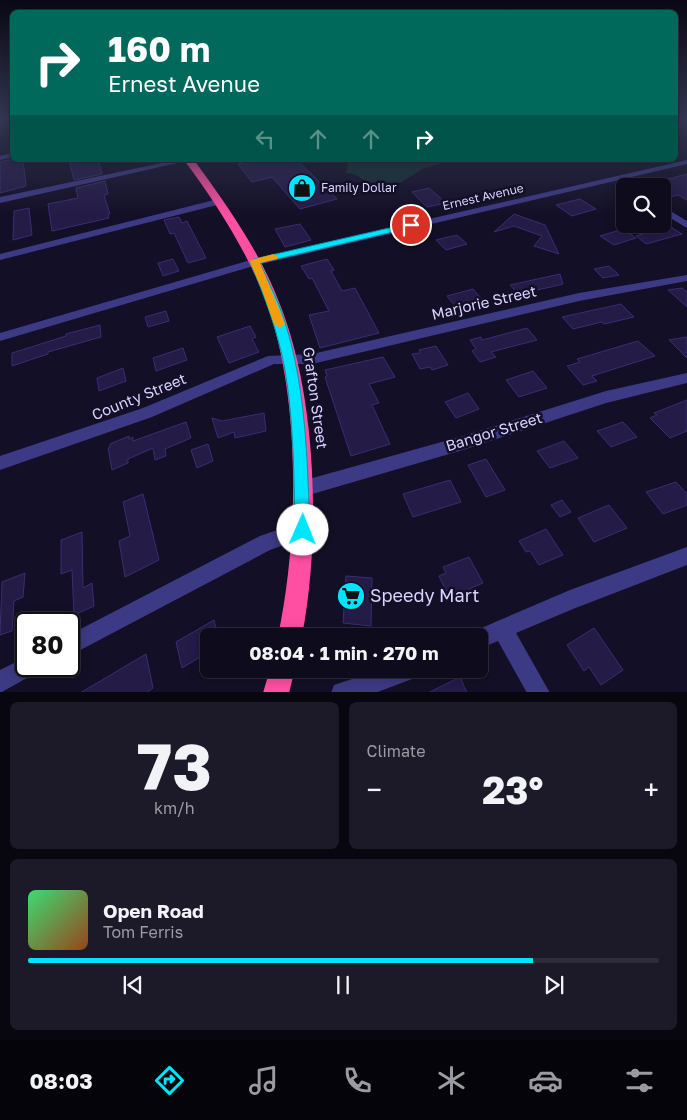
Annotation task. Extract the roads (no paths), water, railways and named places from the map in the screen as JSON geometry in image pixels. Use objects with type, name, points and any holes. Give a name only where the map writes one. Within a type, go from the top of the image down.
[{"type":"highway","name":"Grafton Street","points":[[189,162],[218,202],[254,262],[274,305],[289,359],[296,401],[303,530],[300,579],[291,628]]},
{"type":"highway","points":[[276,692],[280,678]]},
{"type":"street","points":[[0,200],[179,162]]},
{"type":"street","name":"Ernest Avenue","points":[[0,337],[254,262],[687,162]]},
{"type":"street","points":[[0,257],[218,202]]},
{"type":"street","points":[[671,215],[687,225]]},
{"type":"street","name":"Marjorie Street","points":[[289,359],[312,359],[579,297],[687,278]]},
{"type":"street","name":"County Street","points":[[0,463],[148,413],[191,395],[244,369],[273,360],[289,359]]},
{"type":"street","name":"Bangor Street","points":[[302,489],[470,440],[606,397],[687,378]]},
{"type":"street","points":[[80,640],[266,542],[303,530]]},
{"type":"street","points":[[488,635],[570,600],[687,556]]},
{"type":"street","points":[[502,628],[539,692]]},
{"type":"street","points":[[0,682],[15,674]]},
{"type":"street","points":[[342,692],[385,678]]},
{"type":"place","name":"Family Dollar","points":[[302,188]]},
{"type":"place","name":"Speedy Mart","points":[[351,596]]}]
